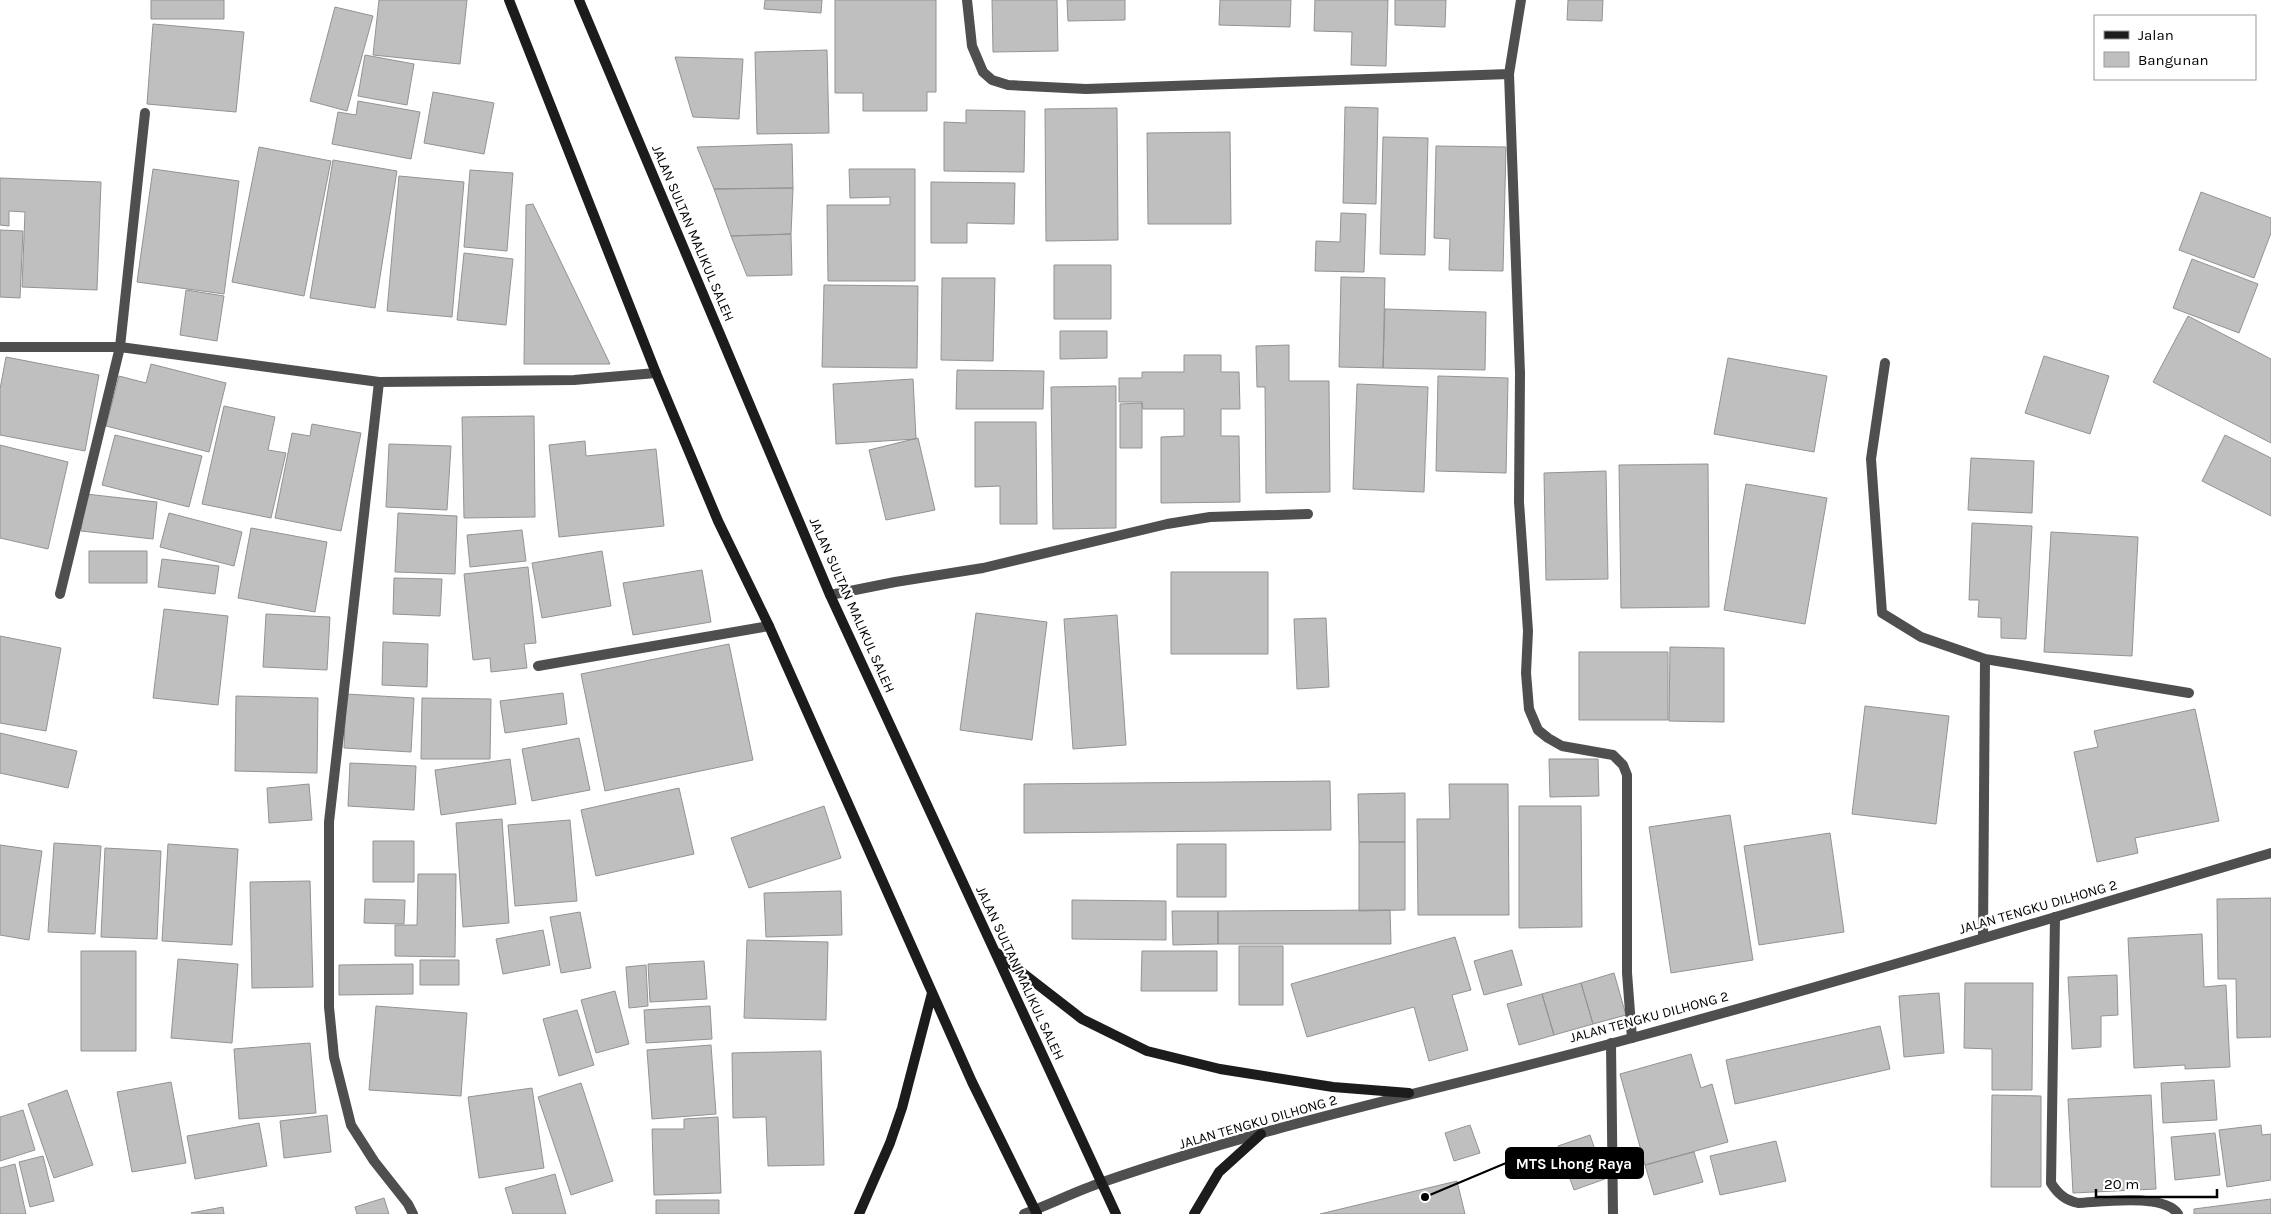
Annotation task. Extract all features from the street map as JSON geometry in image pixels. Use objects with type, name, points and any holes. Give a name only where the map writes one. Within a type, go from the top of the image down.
[{"type":"main road","points":[[509,0],[656,373],[718,521],[769,626],[972,1082],[1036,1212]]},
{"type":"main road","name":"JALAN SULTAN MALIKUL SALEH","points":[[579,0],[830,595],[1116,1214]]},
{"type":"main road","points":[[994,950],[1082,1019],[1147,1051],[1220,1069],[1333,1087],[1410,1093]]},
{"type":"main road","points":[[859,1214],[890,1143],[902,1108],[932,993]]},
{"type":"main road","points":[[1194,1214],[1219,1172],[1261,1134]]},
{"type":"street","points":[[967,0],[972,46],[983,72],[992,80],[1008,85],[1086,89],[1509,74]]},
{"type":"street","points":[[1521,0],[1509,74],[1520,373],[1519,502],[1528,631],[1526,673],[1530,710],[1538,730],[1562,746],[1613,755],[1622,765],[1627,776],[1626,973],[1632,1038]]},
{"type":"street","points":[[60,594],[120,348],[145,113]]},
{"type":"street","points":[[0,347],[120,348],[379,382],[574,380],[656,373]]},
{"type":"street","points":[[1885,363],[1871,458],[1882,613],[1921,637],[1985,659],[2189,693]]},
{"type":"street","points":[[379,382],[329,822],[329,1007],[334,1057],[351,1125],[374,1161],[408,1204],[413,1214]]},
{"type":"street","points":[[830,595],[895,582],[983,568],[1167,524],[1210,517],[1308,514]]},
{"type":"street","points":[[538,666],[769,626]]},
{"type":"street","points":[[1983,937],[1985,659]]},
{"type":"street","name":"JALAN TENGKU DILHONG 2","points":[[1024,1214],[1036,1212],[1102,1182],[1261,1134],[1410,1093],[1632,1038],[2271,853]]},
{"type":"street","points":[[2055,917],[2051,1183],[2057,1193],[2069,1201],[2078,1203],[2144,1201],[2165,1203],[2173,1207],[2178,1214]]},
{"type":"street","points":[[1611,1043],[1613,1214]]},
{"type":"building","points":[[151,0],[224,0],[224,19],[151,19]]},
{"type":"building","points":[[379,0],[467,0],[460,64],[373,55]]},
{"type":"building","points":[[765,0],[822,0],[821,13],[764,9]]},
{"type":"building","points":[[835,0],[936,0],[936,92],[927,92],[927,111],[863,111],[863,93],[835,93]]},
{"type":"building","points":[[992,0],[1057,0],[1058,51],[993,52]]},
{"type":"building","points":[[1067,0],[1125,0],[1125,20],[1068,21]]},
{"type":"building","points":[[1220,0],[1291,0],[1290,27],[1219,25]]},
{"type":"building","points":[[1315,0],[1388,0],[1386,66],[1351,65],[1352,32],[1314,31]]},
{"type":"building","points":[[1395,0],[1446,0],[1445,27],[1395,25]]},
{"type":"building","points":[[1568,0],[1603,0],[1602,21],[1567,20]]},
{"type":"building","points":[[335,7],[373,16],[347,111],[310,101]]},
{"type":"building","points":[[153,24],[244,32],[236,112],[147,104]]},
{"type":"building","points":[[827,50],[829,133],[757,134],[755,52]]},
{"type":"building","points":[[365,55],[414,64],[407,105],[358,96]]},
{"type":"building","points":[[675,57],[743,59],[739,119],[693,117]]},
{"type":"building","points":[[433,92],[494,103],[484,154],[424,143]]},
{"type":"building","points":[[358,101],[420,112],[411,159],[332,144],[338,112],[356,115]]},
{"type":"building","points":[[1345,107],[1378,108],[1376,204],[1343,203]]},
{"type":"building","points":[[1117,108],[1118,240],[1046,241],[1045,109]]},
{"type":"building","points":[[966,110],[1025,111],[1024,172],[944,171],[944,122],[966,123]]},
{"type":"building","points":[[1230,132],[1231,224],[1148,224],[1147,133]]},
{"type":"building","points":[[1383,137],[1428,138],[1425,255],[1380,254]]},
{"type":"building","points":[[792,144],[793,188],[714,189],[697,147]]},
{"type":"building","points":[[1436,146],[1506,147],[1503,271],[1449,270],[1450,239],[1434,238]]},
{"type":"building","points":[[259,147],[331,161],[304,296],[232,282]]},
{"type":"building","points":[[333,160],[397,171],[375,308],[310,298]]},
{"type":"building","points":[[153,169],[239,181],[224,294],[137,282]]},
{"type":"building","points":[[849,169],[915,169],[915,281],[828,281],[827,205],[890,205],[890,197],[850,198]]},
{"type":"building","points":[[470,170],[513,173],[507,251],[464,247]]},
{"type":"building","points":[[399,176],[464,182],[452,317],[387,311]]},
{"type":"building","points":[[0,178],[101,182],[97,290],[22,287],[25,212],[9,211],[9,226],[0,225]]},
{"type":"building","points":[[931,182],[1015,183],[1014,224],[967,223],[967,243],[931,243]]},
{"type":"building","points":[[793,188],[791,234],[731,236],[714,189]]},
{"type":"building","points":[[2201,192],[2271,218],[2271,233],[2254,278],[2179,250]]},
{"type":"building","points":[[533,204],[610,364],[524,364],[526,205]]},
{"type":"building","points":[[1341,213],[1366,214],[1364,272],[1315,271],[1316,241],[1340,242]]},
{"type":"building","points":[[0,230],[23,231],[20,298],[0,297]]},
{"type":"building","points":[[791,234],[792,275],[747,276],[731,236]]},
{"type":"building","points":[[464,253],[513,259],[506,325],[457,320]]},
{"type":"building","points":[[2192,259],[2258,284],[2239,333],[2173,308]]},
{"type":"building","points":[[1054,265],[1111,265],[1111,319],[1054,319]]},
{"type":"building","points":[[1341,277],[1385,278],[1383,368],[1339,367]]},
{"type":"building","points":[[942,278],[995,278],[993,361],[941,360]]},
{"type":"building","points":[[824,285],[918,286],[917,368],[822,367]]},
{"type":"building","points":[[186,290],[224,296],[217,341],[180,335]]},
{"type":"building","points":[[1385,309],[1486,312],[1485,370],[1383,368]]},
{"type":"building","points":[[2188,316],[2271,359],[2271,443],[2153,382]]},
{"type":"building","points":[[1060,331],[1107,331],[1107,358],[1060,359]]},
{"type":"building","points":[[1289,345],[1289,381],[1329,381],[1330,492],[1266,493],[1265,387],[1257,387],[1256,346]]},
{"type":"building","points":[[1184,355],[1221,355],[1221,372],[1239,372],[1240,409],[1221,409],[1221,436],[1239,436],[1240,502],[1161,503],[1161,437],[1184,436],[1184,409],[1143,409],[1142,402],[1119,402],[1119,378],[1142,378],[1142,372],[1184,372]]},
{"type":"building","points":[[2044,356],[2109,376],[2090,434],[2025,413]]},
{"type":"building","points":[[6,357],[99,375],[85,451],[0,435],[0,389]]},
{"type":"building","points":[[1728,358],[1827,376],[1814,452],[1714,434]]},
{"type":"building","points":[[151,364],[226,383],[209,452],[106,426],[119,376],[146,383]]},
{"type":"building","points":[[957,370],[1044,371],[1043,409],[956,409]]},
{"type":"building","points":[[1438,376],[1508,378],[1506,473],[1436,471]]},
{"type":"building","points":[[913,379],[916,439],[836,444],[833,384]]},
{"type":"building","points":[[1357,384],[1428,387],[1424,492],[1353,489]]},
{"type":"building","points":[[1116,386],[1116,528],[1053,529],[1051,387]]},
{"type":"building","points":[[1142,403],[1142,448],[1120,448],[1120,404]]},
{"type":"building","points":[[224,406],[275,417],[268,450],[286,453],[271,518],[202,504]]},
{"type":"building","points":[[534,416],[535,517],[464,518],[462,417]]},
{"type":"building","points":[[975,422],[1036,422],[1037,524],[1000,524],[1000,486],[975,487]]},
{"type":"building","points":[[312,424],[361,433],[341,531],[275,518],[292,433],[310,436]]},
{"type":"building","points":[[115,435],[202,456],[189,507],[102,485]]},
{"type":"building","points":[[2225,435],[2271,458],[2271,516],[2202,481]]},
{"type":"building","points":[[918,438],[935,510],[886,520],[869,450]]},
{"type":"building","points":[[585,441],[586,456],[656,449],[664,526],[559,537],[549,445]]},
{"type":"building","points":[[389,444],[451,446],[447,510],[386,507]]},
{"type":"building","points":[[0,445],[68,462],[48,549],[0,538]]},
{"type":"building","points":[[1971,458],[2034,461],[2032,513],[1968,510]]},
{"type":"building","points":[[1708,464],[1709,607],[1621,608],[1619,465]]},
{"type":"building","points":[[1606,471],[1608,579],[1546,580],[1544,473]]},
{"type":"building","points":[[1746,484],[1827,498],[1805,624],[1724,610]]},
{"type":"building","points":[[86,494],[157,502],[153,539],[81,531]]},
{"type":"building","points":[[169,513],[242,532],[234,566],[160,547]]},
{"type":"building","points":[[398,513],[457,516],[455,574],[395,572]]},
{"type":"building","points":[[1972,523],[2032,526],[2026,639],[2001,638],[2001,618],[1978,617],[1979,600],[1969,600]]},
{"type":"building","points":[[251,528],[327,542],[315,612],[238,598]]},
{"type":"building","points":[[522,530],[526,561],[470,567],[467,535]]},
{"type":"building","points":[[2051,532],[2138,537],[2132,656],[2044,652]]},
{"type":"building","points":[[89,551],[147,551],[147,583],[89,583]]},
{"type":"building","points":[[602,551],[611,606],[542,618],[532,563]]},
{"type":"building","points":[[162,559],[219,566],[215,594],[158,587]]},
{"type":"building","points":[[528,567],[536,643],[524,644],[527,668],[491,672],[490,658],[473,660],[464,574]]},
{"type":"building","points":[[702,570],[711,622],[633,635],[623,583]]},
{"type":"building","points":[[1171,572],[1268,572],[1268,654],[1171,654]]},
{"type":"building","points":[[394,578],[442,579],[440,616],[393,614]]},
{"type":"building","points":[[164,609],[228,616],[218,705],[153,698]]},
{"type":"building","points":[[976,613],[1047,622],[1032,740],[960,730]]},
{"type":"building","points":[[266,614],[330,617],[327,670],[263,667]]},
{"type":"building","points":[[1117,615],[1126,745],[1073,749],[1064,619]]},
{"type":"building","points":[[1326,618],[1329,687],[1297,689],[1294,619]]},
{"type":"building","points":[[0,636],[61,648],[46,731],[0,723]]},
{"type":"building","points":[[383,642],[428,644],[427,687],[382,685]]},
{"type":"building","points":[[729,644],[753,760],[605,791],[581,674]]},
{"type":"building","points":[[1670,647],[1724,648],[1724,722],[1669,721]]},
{"type":"building","points":[[1579,652],[1668,652],[1668,720],[1579,720]]},
{"type":"building","points":[[563,693],[567,724],[505,733],[500,701]]},
{"type":"building","points":[[346,694],[414,698],[411,752],[344,748]]},
{"type":"building","points":[[236,696],[318,698],[317,773],[235,771]]},
{"type":"building","points":[[422,698],[491,699],[490,759],[421,759]]},
{"type":"building","points":[[1865,706],[1949,716],[1936,824],[1852,814]]},
{"type":"building","points":[[2195,709],[2219,821],[2135,838],[2138,853],[2097,862],[2074,752],[2098,747],[2094,731]]},
{"type":"building","points":[[0,733],[77,751],[68,788],[0,773]]},
{"type":"building","points":[[579,738],[590,790],[532,801],[522,749]]},
{"type":"building","points":[[510,759],[516,804],[441,815],[435,770]]},
{"type":"building","points":[[1549,759],[1598,759],[1599,796],[1550,797]]},
{"type":"building","points":[[350,763],[416,766],[414,810],[348,806]]},
{"type":"building","points":[[1330,781],[1331,830],[1024,833],[1024,784]]},
{"type":"building","points":[[309,784],[312,820],[269,823],[267,788]]},
{"type":"building","points":[[1449,784],[1508,784],[1509,915],[1418,915],[1417,819],[1450,819]]},
{"type":"building","points":[[679,788],[694,854],[596,876],[581,810]]},
{"type":"building","points":[[1405,793],[1405,842],[1359,842],[1358,794]]},
{"type":"building","points":[[824,806],[841,858],[749,888],[731,838]]},
{"type":"building","points":[[1519,806],[1581,806],[1582,927],[1519,928]]},
{"type":"building","points":[[1730,815],[1753,960],[1671,973],[1649,827]]},
{"type":"building","points":[[502,819],[509,923],[463,927],[456,823]]},
{"type":"building","points":[[570,820],[577,901],[515,906],[508,825]]},
{"type":"building","points":[[1830,833],[1844,932],[1759,945],[1744,846]]},
{"type":"building","points":[[373,841],[414,841],[414,882],[373,882]]},
{"type":"building","points":[[1359,842],[1405,842],[1405,910],[1359,911]]},
{"type":"building","points":[[54,843],[101,846],[95,934],[48,932]]},
{"type":"building","points":[[168,844],[238,849],[232,945],[162,941]]},
{"type":"building","points":[[1177,844],[1226,844],[1226,897],[1177,897]]},
{"type":"building","points":[[0,845],[42,851],[29,940],[0,935]]},
{"type":"building","points":[[105,848],[161,851],[157,939],[101,937]]},
{"type":"building","points":[[418,874],[456,874],[455,957],[395,956],[395,925],[417,925]]},
{"type":"building","points":[[310,881],[313,987],[252,988],[250,882]]},
{"type":"building","points":[[841,891],[842,935],[766,937],[764,893]]},
{"type":"building","points":[[2271,898],[2271,1037],[2237,1038],[2236,979],[2218,979],[2217,899]]},
{"type":"building","points":[[365,899],[405,900],[404,924],[364,923]]},
{"type":"building","points":[[1072,900],[1166,901],[1166,940],[1072,939]]},
{"type":"building","points":[[1390,910],[1391,944],[1218,944],[1218,911]]},
{"type":"building","points":[[1172,911],[1218,911],[1218,944],[1173,945]]},
{"type":"building","points":[[580,912],[591,968],[561,973],[550,917]]},
{"type":"building","points":[[543,930],[550,965],[503,974],[496,939]]},
{"type":"building","points":[[2202,934],[2204,987],[2226,985],[2230,1067],[2185,1069],[2185,1065],[2134,1068],[2128,938]]},
{"type":"building","points":[[1455,937],[1471,990],[1452,995],[1468,1050],[1429,1061],[1414,1007],[1307,1037],[1291,984]]},
{"type":"building","points":[[747,940],[828,942],[826,1020],[744,1018]]},
{"type":"building","points":[[1239,946],[1283,946],[1283,1005],[1239,1005]]},
{"type":"building","points":[[1512,950],[1522,985],[1484,995],[1474,961]]},
{"type":"building","points":[[81,951],[136,951],[136,1051],[81,1051]]},
{"type":"building","points":[[1142,951],[1217,951],[1217,991],[1141,991]]},
{"type":"building","points":[[178,959],[238,964],[232,1043],[171,1038]]},
{"type":"building","points":[[420,960],[459,960],[459,985],[420,985]]},
{"type":"building","points":[[704,961],[707,999],[650,1002],[648,964]]},
{"type":"building","points":[[413,964],[413,994],[339,995],[339,965]]},
{"type":"building","points":[[646,965],[648,1006],[629,1008],[626,967]]},
{"type":"building","points":[[1614,973],[1626,1015],[1593,1024],[1581,983]]},
{"type":"building","points":[[2117,975],[2118,1015],[2101,1016],[2101,1047],[2072,1049],[2068,977]]},
{"type":"building","points":[[1581,983],[1593,1024],[1554,1035],[1542,994]]},
{"type":"building","points":[[1965,983],[2033,983],[2032,1090],[1992,1090],[1992,1049],[1964,1048]]},
{"type":"building","points":[[615,991],[629,1044],[596,1053],[581,1000]]},
{"type":"building","points":[[1939,993],[1944,1053],[1904,1057],[1899,996]]},
{"type":"building","points":[[1542,994],[1554,1035],[1519,1045],[1507,1004]]},
{"type":"building","points":[[376,1006],[467,1013],[461,1096],[369,1090]]},
{"type":"building","points":[[710,1006],[712,1039],[646,1043],[644,1010]]},
{"type":"building","points":[[577,1010],[594,1065],[559,1076],[543,1019]]},
{"type":"building","points":[[1880,1026],[1890,1069],[1735,1104],[1726,1060]]},
{"type":"building","points":[[310,1043],[316,1113],[239,1119],[234,1049]]},
{"type":"building","points":[[711,1045],[716,1114],[652,1119],[647,1050]]},
{"type":"building","points":[[821,1051],[824,1165],[768,1166],[766,1117],[733,1118],[732,1053]]},
{"type":"building","points":[[1691,1054],[1701,1088],[1712,1084],[1728,1142],[1645,1165],[1620,1074]]},
{"type":"building","points":[[2214,1080],[2217,1120],[2163,1123],[2161,1083]]},
{"type":"building","points":[[171,1082],[186,1163],[132,1172],[117,1092]]},
{"type":"building","points":[[581,1083],[613,1181],[571,1195],[538,1097]]},
{"type":"building","points":[[532,1088],[544,1168],[479,1178],[468,1097]]},
{"type":"building","points":[[67,1090],[93,1165],[54,1178],[28,1104]]},
{"type":"building","points":[[1992,1095],[2041,1096],[2041,1187],[1991,1187]]},
{"type":"building","points":[[2151,1095],[2156,1189],[2073,1193],[2068,1099]]},
{"type":"building","points":[[23,1110],[35,1150],[0,1161],[0,1117]]},
{"type":"building","points":[[327,1115],[331,1152],[284,1158],[280,1121]]},
{"type":"building","points":[[718,1117],[721,1193],[654,1195],[652,1129],[684,1129],[684,1119]]},
{"type":"building","points":[[259,1123],[267,1166],[195,1179],[187,1136]]},
{"type":"building","points":[[1470,1125],[1480,1153],[1454,1161],[1445,1133]]},
{"type":"building","points":[[2261,1125],[2262,1135],[2271,1134],[2271,1180],[2227,1187],[2219,1130]]},
{"type":"building","points":[[2215,1133],[2220,1175],[2175,1180],[2171,1137]]},
{"type":"building","points":[[1590,1135],[1605,1179],[1574,1190],[1558,1146]]},
{"type":"building","points":[[1776,1141],[1786,1181],[1720,1195],[1710,1156]]},
{"type":"building","points":[[1694,1152],[1703,1182],[1654,1195],[1645,1165]]},
{"type":"building","points":[[43,1156],[54,1201],[30,1207],[19,1162]]},
{"type":"building","points":[[15,1164],[26,1214],[0,1214],[0,1168]]},
{"type":"building","points":[[555,1174],[566,1214],[513,1214],[505,1188]]},
{"type":"building","points":[[1457,1181],[1465,1214],[1320,1214]]},
{"type":"building","points":[[384,1198],[389,1214],[357,1214],[355,1207]]},
{"type":"building","points":[[2271,1199],[2271,1214],[2194,1214],[2194,1209]]},
{"type":"building","points":[[656,1200],[719,1200],[719,1214],[656,1214]]},
{"type":"building","points":[[223,1207],[224,1214],[191,1213]]},
{"type":"place","name":"MTS Lhong Raya","points":[[1425,1197]]}]
